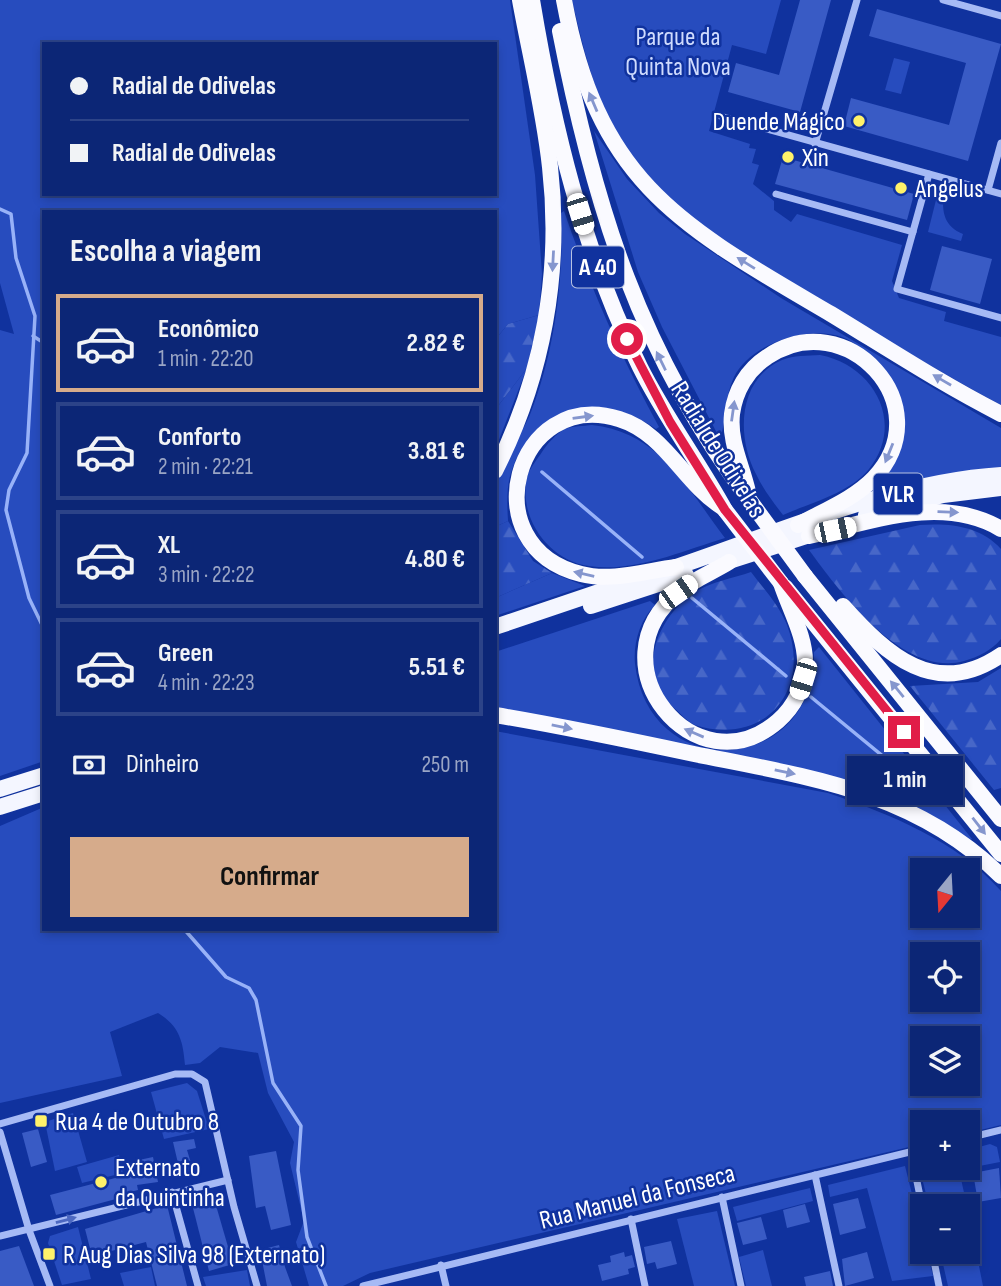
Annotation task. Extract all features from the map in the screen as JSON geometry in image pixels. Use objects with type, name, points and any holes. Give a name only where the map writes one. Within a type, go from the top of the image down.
[{"type":"highway","points":[[497,467],[517,424],[540,353],[550,294],[554,246],[549,157],[520,0]]},
{"type":"highway","name":"Radial de Odivelas","points":[[532,0],[566,166],[604,284],[654,393],[725,510],[1001,854]]},
{"type":"highway","name":"Radial de Odivelas","points":[[554,0],[587,158],[632,297],[679,394],[719,460],[805,576],[1001,819]]},
{"type":"highway","points":[[564,0],[576,54],[600,118],[631,168],[669,209],[710,240],[771,279],[1001,414]]},
{"type":"highway","points":[[750,501],[732,428],[734,401],[744,380],[759,362],[796,344],[821,342],[852,351],[879,372],[893,398],[897,423],[891,452],[885,465],[861,489],[803,530]]},
{"type":"highway","points":[[676,567],[594,576],[569,570],[545,557],[534,546],[520,524],[516,499],[522,462],[536,441],[568,419],[595,415],[620,419],[654,439],[701,494],[725,510]]},
{"type":"highway","points":[[803,530],[928,512],[972,515],[1001,529]]},
{"type":"highway","points":[[729,562],[691,583],[671,599],[653,623],[645,650],[646,675],[660,706],[674,722],[700,736],[725,740],[753,736],[776,723],[794,702],[803,679],[805,652],[781,583]]},
{"type":"highway","points":[[805,576],[836,599],[885,649],[914,667],[943,674],[959,673],[987,665],[1001,655]]},
{"type":"highway","points":[[497,715],[792,773],[866,792],[890,801],[943,829],[978,854],[1001,876]]},
{"type":"main road","name":"VLR","points":[[729,562],[803,530],[916,489],[1001,475]]},
{"type":"main road","name":"VLR","points":[[676,567],[913,502],[1001,488]]},
{"type":"main road","points":[[497,637],[729,562]]},
{"type":"main road","points":[[497,625],[676,567]]},
{"type":"main road","points":[[0,789],[42,776]]},
{"type":"main road","points":[[0,807],[42,794]]},
{"type":"street","points":[[815,144],[857,0]]},
{"type":"street","points":[[943,0],[1001,16]]},
{"type":"street","points":[[720,116],[1001,194]]},
{"type":"street","points":[[988,190],[1001,143]]},
{"type":"street","points":[[929,174],[897,289],[1001,318]]},
{"type":"street","points":[[776,194],[913,232]]},
{"type":"street","points":[[0,1124],[176,1074],[192,1074],[205,1082],[257,1286]]},
{"type":"street","points":[[980,1135],[1001,1130]]},
{"type":"street","points":[[0,1132],[29,1230],[50,1286]]},
{"type":"street","name":"Rua Manuel da Fonseca","points":[[363,1286],[910,1152]]},
{"type":"street","points":[[815,1175],[839,1286]]},
{"type":"street","points":[[0,1236],[228,1180]]},
{"type":"street","points":[[172,1192],[198,1286]]},
{"type":"street","points":[[722,1197],[741,1286]]},
{"type":"street","points":[[631,1219],[645,1286]]},
{"type":"street","points":[[935,1264],[940,1286]]},
{"type":"street","points":[[441,1265],[446,1286]]},
{"type":"green space","points":[[0,0],[510,0],[535,175],[542,274],[539,315],[508,324],[497,338],[497,210],[42,210],[42,762],[0,776],[0,330],[14,334],[0,283]]},
{"type":"green space","name":"Parque da Quinta Nova","points":[[572,0],[781,0],[766,54],[732,45],[709,131],[750,144],[749,148],[756,149],[752,163],[759,165],[753,184],[774,201],[774,210],[791,222],[797,214],[902,245],[892,281],[899,298],[946,312],[944,321],[1001,337],[1001,405],[752,260],[701,225],[655,185],[622,144],[603,105],[588,64]]},
{"type":"green space","points":[[894,58],[910,62],[901,94],[885,90]]},
{"type":"green space","points":[[594,131],[627,179],[659,213],[685,234],[781,298],[1001,428],[1001,470],[877,492],[895,461],[902,431],[866,355],[847,339],[831,334],[793,336],[757,352],[743,364],[731,385],[720,439],[662,327],[638,272]]},
{"type":"green space","points":[[938,192],[944,194],[943,207],[948,223],[963,234],[961,241],[928,232]]},
{"type":"green space","points":[[564,211],[607,321],[659,427],[656,429],[636,417],[615,410],[594,407],[555,417],[538,429],[524,445],[509,480],[508,521],[497,526],[497,481],[531,412],[552,339],[561,263],[561,213]]},
{"type":"green space","points":[[539,315],[527,368],[497,407],[497,338],[508,324]]},
{"type":"green space","points":[[820,355],[855,370],[869,383],[884,415],[880,451],[869,469],[851,485],[783,515],[762,485],[750,459],[745,443],[745,410],[749,394],[767,369],[787,358]]},
{"type":"green space","points":[[527,368],[497,445],[497,407]]},
{"type":"green space","points":[[592,425],[616,430],[654,451],[684,482],[725,538],[658,560],[606,567],[574,562],[549,546],[531,520],[525,490],[528,474],[546,446],[558,434],[568,428]]},
{"type":"green space","points":[[508,521],[533,561],[552,573],[497,597],[497,526]]},
{"type":"green space","points":[[920,525],[964,528],[984,535],[1001,549],[1001,639],[989,650],[964,661],[941,663],[919,657],[897,645],[856,609],[809,550]]},
{"type":"green space","points":[[751,572],[787,625],[793,649],[793,672],[787,691],[776,708],[761,720],[742,728],[720,730],[695,725],[662,694],[655,679],[655,647],[670,616],[695,592]]},
{"type":"green space","points":[[552,573],[585,586],[497,615],[497,597]]},
{"type":"green space","points":[[650,601],[655,605],[645,618],[635,648],[635,664],[647,704],[669,731],[698,746],[730,750],[762,742],[789,723],[807,693],[814,652],[819,647],[972,839],[968,841],[912,805],[497,713],[497,651]]},
{"type":"green space","points":[[1001,668],[1001,788],[994,790],[910,686],[978,682]]},
{"type":"green space","points":[[497,731],[828,793],[898,820],[964,858],[910,858],[910,928],[980,928],[980,871],[1001,891],[1001,1125],[980,1130],[980,1110],[910,1110],[910,1147],[370,1273],[343,1286],[309,1286],[296,1242],[304,1221],[290,1163],[294,1142],[268,1093],[258,1053],[220,1047],[200,1063],[185,1065],[179,1035],[171,1023],[158,1013],[110,1032],[122,1076],[0,1103],[0,826],[42,808],[42,931],[497,931]]},
{"type":"green space","points":[[187,1083],[197,1091],[209,1129],[164,1139],[151,1092]]},
{"type":"green space","points":[[73,1113],[87,1162],[55,1171],[45,1122]]},
{"type":"green space","points":[[990,1144],[997,1147],[1000,1162],[980,1166],[980,1147]]},
{"type":"green space","points":[[119,1155],[123,1173],[82,1183],[77,1167]]},
{"type":"green space","points":[[905,1166],[912,1194],[910,1264],[930,1264],[933,1276],[892,1281],[867,1188],[830,1197],[828,1185]]},
{"type":"green space","points":[[922,1180],[961,1180],[964,1194],[926,1194]]},
{"type":"green space","points":[[810,1188],[813,1201],[737,1221],[733,1207]]},
{"type":"green space","points":[[717,1211],[735,1286],[694,1286],[677,1219]]},
{"type":"green space","points":[[78,1227],[91,1279],[62,1285],[48,1243],[50,1236]]},
{"type":"green space","points":[[763,1250],[772,1286],[746,1286],[739,1257]]},
{"type":"green space","points":[[943,1264],[979,1264],[983,1286],[948,1286]]},
{"type":"green space","points":[[151,1267],[155,1286],[124,1286],[120,1273]]},
{"type":"green space","points":[[247,1270],[250,1286],[206,1286],[203,1277]]},
{"type":"building","points":[[800,0],[831,0],[800,112],[728,92],[736,63],[779,75]]},
{"type":"building","points":[[877,9],[1001,44],[968,161],[844,126],[851,98],[949,125],[966,63],[869,36]]},
{"type":"building","points":[[783,157],[914,194],[907,220],[775,184]]},
{"type":"building","points":[[942,246],[992,259],[980,304],[930,290]]},
{"type":"building","points":[[38,1129],[47,1162],[31,1167],[22,1133]]},
{"type":"building","points":[[194,1139],[196,1148],[187,1150],[194,1173],[181,1176],[173,1142]]},
{"type":"building","points":[[276,1151],[291,1225],[271,1230],[265,1206],[256,1208],[249,1156]]},
{"type":"building","points":[[153,1157],[158,1182],[137,1185],[138,1190],[130,1192],[131,1195],[56,1215],[50,1195],[142,1171],[139,1160]]},
{"type":"building","points":[[999,1168],[1001,1198],[980,1202],[974,1180],[980,1180],[980,1172]]},
{"type":"building","points":[[858,1198],[866,1228],[840,1235],[833,1204]]},
{"type":"building","points":[[215,1202],[233,1264],[209,1271],[193,1208]]},
{"type":"building","points":[[805,1204],[810,1222],[787,1228],[783,1210]]},
{"type":"building","points":[[167,1205],[187,1286],[157,1286],[146,1242],[92,1256],[85,1229]]},
{"type":"building","points":[[761,1217],[767,1239],[743,1245],[737,1223]]},
{"type":"building","points":[[671,1241],[677,1264],[657,1269],[655,1262],[647,1264],[644,1247]]},
{"type":"building","points":[[279,1245],[292,1286],[267,1286],[260,1250]]},
{"type":"building","points":[[19,1246],[34,1286],[0,1286],[0,1251]]},
{"type":"building","points":[[624,1252],[625,1257],[632,1255],[635,1267],[628,1269],[629,1274],[602,1281],[598,1265],[611,1262],[610,1256]]},
{"type":"building","points":[[867,1252],[874,1278],[845,1286],[842,1259]]},
{"type":"building","points":[[830,1271],[833,1286],[806,1286],[804,1277]]},
{"type":"waterway","points":[[0,209],[11,214],[16,258],[35,316],[27,453],[9,490],[6,510],[29,598],[42,625]]},
{"type":"waterway","points":[[33,336],[42,342]]},
{"type":"waterway","points":[[542,472],[642,557]]},
{"type":"waterway","points":[[692,598],[786,676]]},
{"type":"waterway","points":[[811,697],[907,776]]},
{"type":"waterway","points":[[186,931],[226,977],[249,988],[256,1000],[273,1083],[301,1126],[298,1170],[307,1237],[326,1286]]},
{"type":"place","name":"Duende Mágico","points":[[859,121]]},
{"type":"place","name":"Xin","points":[[788,157]]},
{"type":"place","name":"Angelus","points":[[901,188]]},
{"type":"place","name":"Rua 4 de Outubro 8","points":[[41,1121]]},
{"type":"place","name":"Externato da Quintinha","points":[[101,1182]]},
{"type":"place","name":"R Aug Dias Silva 98 (Externato)","points":[[49,1254]]},
{"type":"route","points":[[627,339],[670,422],[725,510],[781,583],[904,732]]}]
